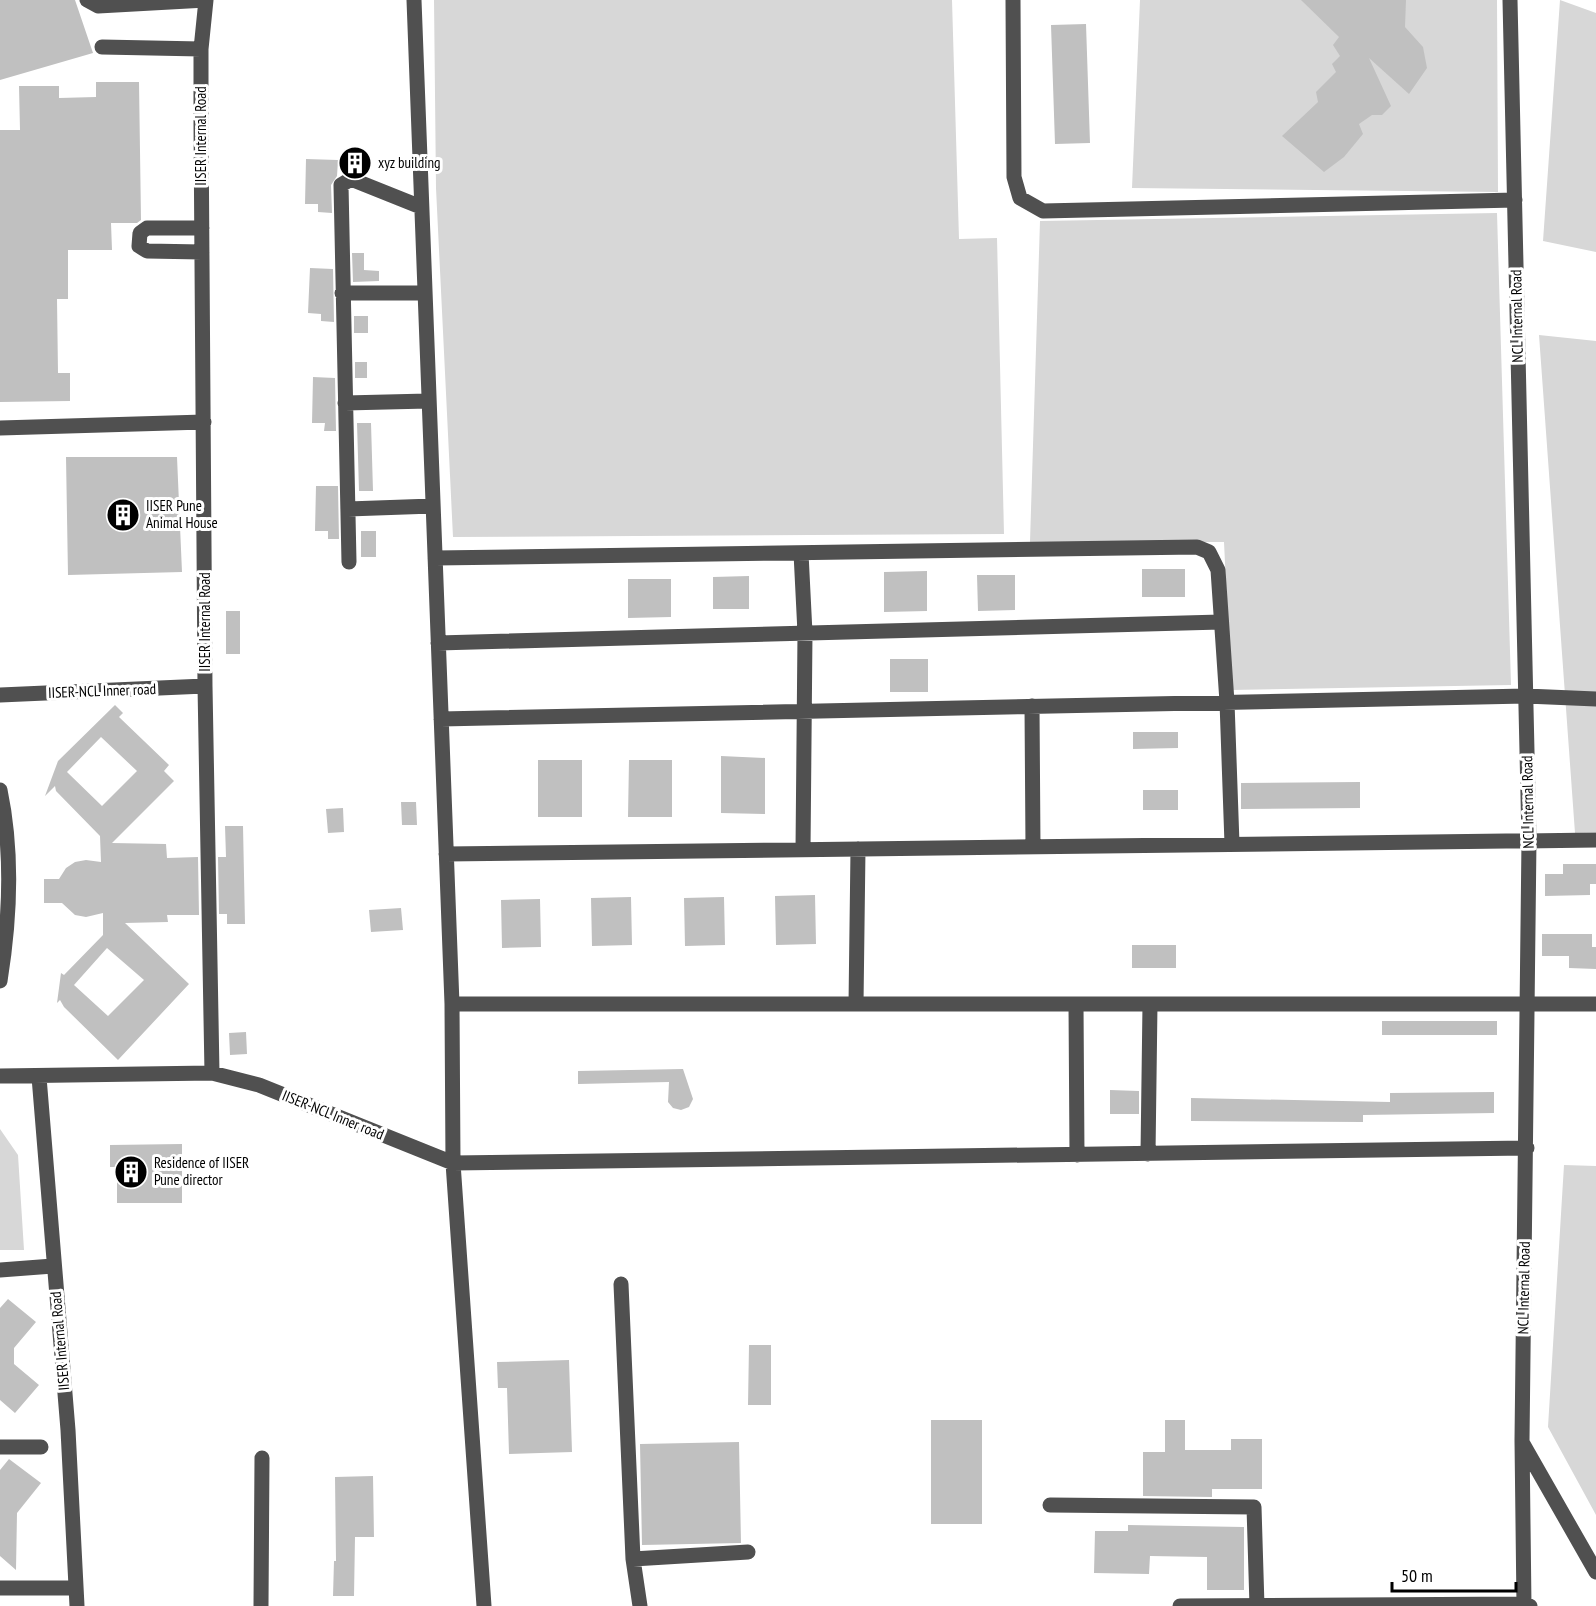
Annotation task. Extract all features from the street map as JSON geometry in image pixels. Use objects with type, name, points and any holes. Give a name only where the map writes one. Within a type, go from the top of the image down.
[{"type":"lane","points":[[87,0],[98,6],[206,0]]},
{"type":"lane","name":"IISER Internal Road","points":[[206,0],[201,49],[202,252],[205,686],[212,1073]]},
{"type":"lane","points":[[414,0],[452,1004],[453,1163],[484,1606]]},
{"type":"lane","points":[[1013,0],[1014,177],[1020,198],[1043,211],[1515,200]]},
{"type":"lane","name":"NCL Internal Road","points":[[1510,0],[1529,840],[1522,1440],[1526,1605]]},
{"type":"lane","points":[[102,47],[201,49]]},
{"type":"lane","points":[[349,562],[341,184],[351,179],[421,207]]},
{"type":"lane","points":[[202,228],[147,228],[140,233],[139,246],[147,251],[202,252]]},
{"type":"lane","points":[[342,293],[424,293]]},
{"type":"lane","points":[[345,403],[428,401]]},
{"type":"lane","points":[[0,428],[204,422]]},
{"type":"lane","points":[[348,509],[433,506]]},
{"type":"lane","points":[[435,558],[1197,547],[1209,552],[1218,570],[1227,702],[1232,844]]},
{"type":"lane","points":[[801,553],[805,633],[803,850]]},
{"type":"lane","points":[[438,643],[1221,622]]},
{"type":"lane","name":"IISER-NCL Inner road","points":[[0,695],[205,686]]},
{"type":"lane","points":[[441,719],[1526,696],[1596,699]]},
{"type":"lane","points":[[1032,706],[1033,847]]},
{"type":"lane","points":[[0,790],[6,843],[8,899],[0,981]]},
{"type":"lane","points":[[446,854],[1596,840]]},
{"type":"lane","points":[[856,1004],[858,849]]},
{"type":"lane","points":[[452,1004],[1596,1004]]},
{"type":"lane","points":[[1076,1004],[1077,1155]]},
{"type":"lane","points":[[1148,1154],[1150,1004]]},
{"type":"lane","points":[[0,1076],[212,1073]]},
{"type":"lane","name":"IISER-NCL Inner road","points":[[212,1073],[259,1085],[453,1163]]},
{"type":"lane","name":"IISER Internal Road","points":[[39,1077],[68,1430],[77,1606]]},
{"type":"lane","points":[[453,1163],[1527,1148]]},
{"type":"lane","points":[[0,1270],[53,1266]]},
{"type":"lane","points":[[621,1284],[633,1559],[640,1606]]},
{"type":"lane","points":[[1522,1440],[1596,1572]]},
{"type":"lane","points":[[0,1447],[40,1447]]},
{"type":"lane","points":[[261,1606],[262,1458]]},
{"type":"lane","points":[[1050,1505],[1254,1507],[1257,1605]]},
{"type":"lane","points":[[633,1559],[748,1552]]},
{"type":"lane","points":[[0,1588],[76,1588]]},
{"type":"lane","points":[[1180,1606],[1526,1605]]},
{"type":"shaded area","points":[[434,0],[952,0],[959,239],[997,238],[1004,534],[453,537],[436,188]]},
{"type":"shaded area","points":[[1140,0],[1497,0],[1498,192],[1132,188]]},
{"type":"shaded area","points":[[1560,0],[1596,13],[1596,252],[1543,241]]},
{"type":"shaded area","points":[[1497,213],[1511,685],[1231,690],[1224,542],[1030,542],[1040,221]]},
{"type":"shaded area","points":[[1539,335],[1596,341],[1596,832],[1575,833]]},
{"type":"shaded area","points":[[0,1129],[18,1155],[24,1250],[0,1250]]},
{"type":"shaded area","points":[[1564,1165],[1596,1166],[1596,1515],[1548,1427]]},
{"type":"building","points":[[0,0],[75,0],[93,53],[0,80]]},
{"type":"building","points":[[1301,0],[1406,0],[1405,27],[1423,47],[1427,68],[1409,94],[1369,58],[1391,106],[1382,115],[1372,115],[1359,124],[1363,134],[1344,157],[1324,172],[1282,136],[1318,102],[1316,92],[1336,72],[1332,64],[1340,56],[1333,45],[1339,37]]},
{"type":"building","points":[[1086,24],[1090,143],[1055,144],[1051,25]]},
{"type":"building","points":[[96,82],[139,82],[141,220],[137,223],[111,223],[112,250],[68,250],[68,299],[57,299],[58,373],[70,373],[70,401],[0,402],[0,130],[20,130],[19,86],[59,86],[59,98],[96,97]]},
{"type":"building","name":"xyz building","points":[[349,153],[362,153],[362,172],[349,170]]},
{"type":"building","points":[[306,159],[338,160],[337,176],[331,185],[332,213],[318,212],[318,204],[305,204]]},
{"type":"building","points":[[352,253],[364,253],[364,270],[379,271],[379,281],[353,282]]},
{"type":"building","points":[[310,268],[333,269],[334,322],[321,321],[321,314],[308,313]]},
{"type":"building","points":[[354,316],[368,316],[368,333],[354,333]]},
{"type":"building","points":[[355,362],[367,362],[367,378],[355,378]]},
{"type":"building","points":[[313,377],[335,378],[336,431],[324,431],[325,423],[312,423]]},
{"type":"building","points":[[357,423],[371,423],[373,491],[359,491]]},
{"type":"building","name":"IISER Pune Animal House","points":[[66,457],[177,457],[182,572],[68,575]]},
{"type":"building","points":[[316,486],[338,486],[339,539],[328,539],[328,531],[315,531]]},
{"type":"building","points":[[361,531],[376,531],[376,557],[361,557]]},
{"type":"building","points":[[1142,569],[1185,569],[1185,597],[1142,597]]},
{"type":"building","points":[[927,571],[927,611],[884,612],[884,572]]},
{"type":"building","points":[[977,575],[1015,575],[1015,610],[978,611]]},
{"type":"building","points":[[749,576],[749,609],[713,609],[713,577]]},
{"type":"building","points":[[628,579],[671,579],[671,617],[628,618]]},
{"type":"building","points":[[226,611],[240,611],[240,654],[226,654]]},
{"type":"building","points":[[890,659],[928,659],[928,692],[890,692]]},
{"type":"building","points":[[115,705],[123,713],[119,717],[169,765],[164,771],[174,781],[112,843],[166,844],[167,858],[198,857],[199,915],[167,915],[168,922],[125,923],[189,984],[118,1060],[64,1007],[60,1000],[57,1003],[61,973],[64,975],[103,935],[103,913],[86,917],[75,915],[62,903],[44,903],[44,879],[59,879],[66,868],[75,862],[86,860],[101,862],[100,836],[56,791],[55,786],[45,796],[58,761]],"holes":[[[101,737],[137,771],[102,806],[67,772]],[[107,948],[144,980],[108,1016],[74,985]]]},
{"type":"building","points":[[1133,732],[1178,732],[1178,748],[1133,749]]},
{"type":"building","points":[[721,756],[765,758],[765,814],[721,813]]},
{"type":"building","points":[[538,760],[582,760],[582,817],[538,817]]},
{"type":"building","points":[[629,760],[672,760],[672,817],[628,817]]},
{"type":"building","points":[[1360,782],[1360,808],[1241,809],[1241,783]]},
{"type":"building","points":[[1143,790],[1178,790],[1178,810],[1143,810]]},
{"type":"building","points":[[401,802],[416,802],[417,825],[402,825]]},
{"type":"building","points":[[343,808],[344,832],[328,833],[326,809]]},
{"type":"building","points":[[225,826],[243,826],[245,924],[227,924],[227,914],[219,914],[218,857],[226,857]]},
{"type":"building","points":[[1563,864],[1596,864],[1596,884],[1590,884],[1590,895],[1545,896],[1545,874],[1563,874]]},
{"type":"building","points":[[815,895],[816,944],[776,945],[775,896]]},
{"type":"building","points":[[631,897],[632,945],[592,946],[591,898]]},
{"type":"building","points":[[724,897],[725,945],[685,946],[684,898]]},
{"type":"building","points":[[540,899],[541,947],[502,948],[501,900]]},
{"type":"building","points":[[401,908],[403,930],[371,932],[369,910]]},
{"type":"building","points":[[1542,934],[1592,934],[1592,947],[1596,947],[1596,969],[1569,968],[1569,956],[1542,956]]},
{"type":"building","points":[[1132,945],[1176,945],[1176,968],[1132,968]]},
{"type":"building","points":[[1382,1021],[1497,1021],[1497,1035],[1382,1035]]},
{"type":"building","points":[[246,1032],[247,1054],[230,1055],[229,1033]]},
{"type":"building","points":[[683,1069],[693,1099],[689,1107],[681,1110],[673,1108],[668,1102],[669,1082],[578,1084],[578,1071]]},
{"type":"building","points":[[1110,1090],[1139,1091],[1139,1114],[1110,1114]]},
{"type":"building","points":[[1494,1092],[1494,1113],[1363,1115],[1363,1122],[1191,1121],[1191,1098],[1390,1102],[1390,1093]]},
{"type":"building","name":"Residence of IISER Pune director","points":[[182,1144],[182,1203],[117,1203],[117,1167],[110,1167],[110,1145]]},
{"type":"building","points":[[8,1299],[36,1322],[14,1348],[14,1364],[39,1385],[15,1413],[0,1400],[0,1308]]},
{"type":"building","points":[[749,1345],[771,1345],[771,1405],[748,1405]]},
{"type":"building","points":[[569,1360],[572,1452],[509,1454],[507,1388],[498,1388],[497,1362]]},
{"type":"building","points":[[931,1420],[982,1420],[982,1524],[931,1524]]},
{"type":"building","points":[[1165,1420],[1185,1420],[1185,1450],[1231,1450],[1231,1439],[1262,1439],[1262,1489],[1212,1489],[1212,1497],[1143,1496],[1143,1452],[1165,1452]]},
{"type":"building","points":[[739,1442],[741,1543],[642,1545],[640,1444]]},
{"type":"building","points":[[9,1459],[41,1483],[17,1513],[16,1570],[0,1556],[0,1470]]},
{"type":"building","points":[[373,1476],[374,1537],[355,1537],[354,1596],[333,1596],[334,1561],[336,1561],[335,1477]]},
{"type":"building","points":[[1128,1525],[1244,1527],[1244,1590],[1207,1590],[1207,1557],[1150,1556],[1149,1574],[1094,1573],[1095,1531],[1128,1531]]},
{"type":"place","name":"xyz building","points":[[355,163]]},
{"type":"place","name":"IISER Pune Animal House","points":[[123,515]]},
{"type":"place","name":"Residence of IISER Pune director","points":[[131,1172]]}]
